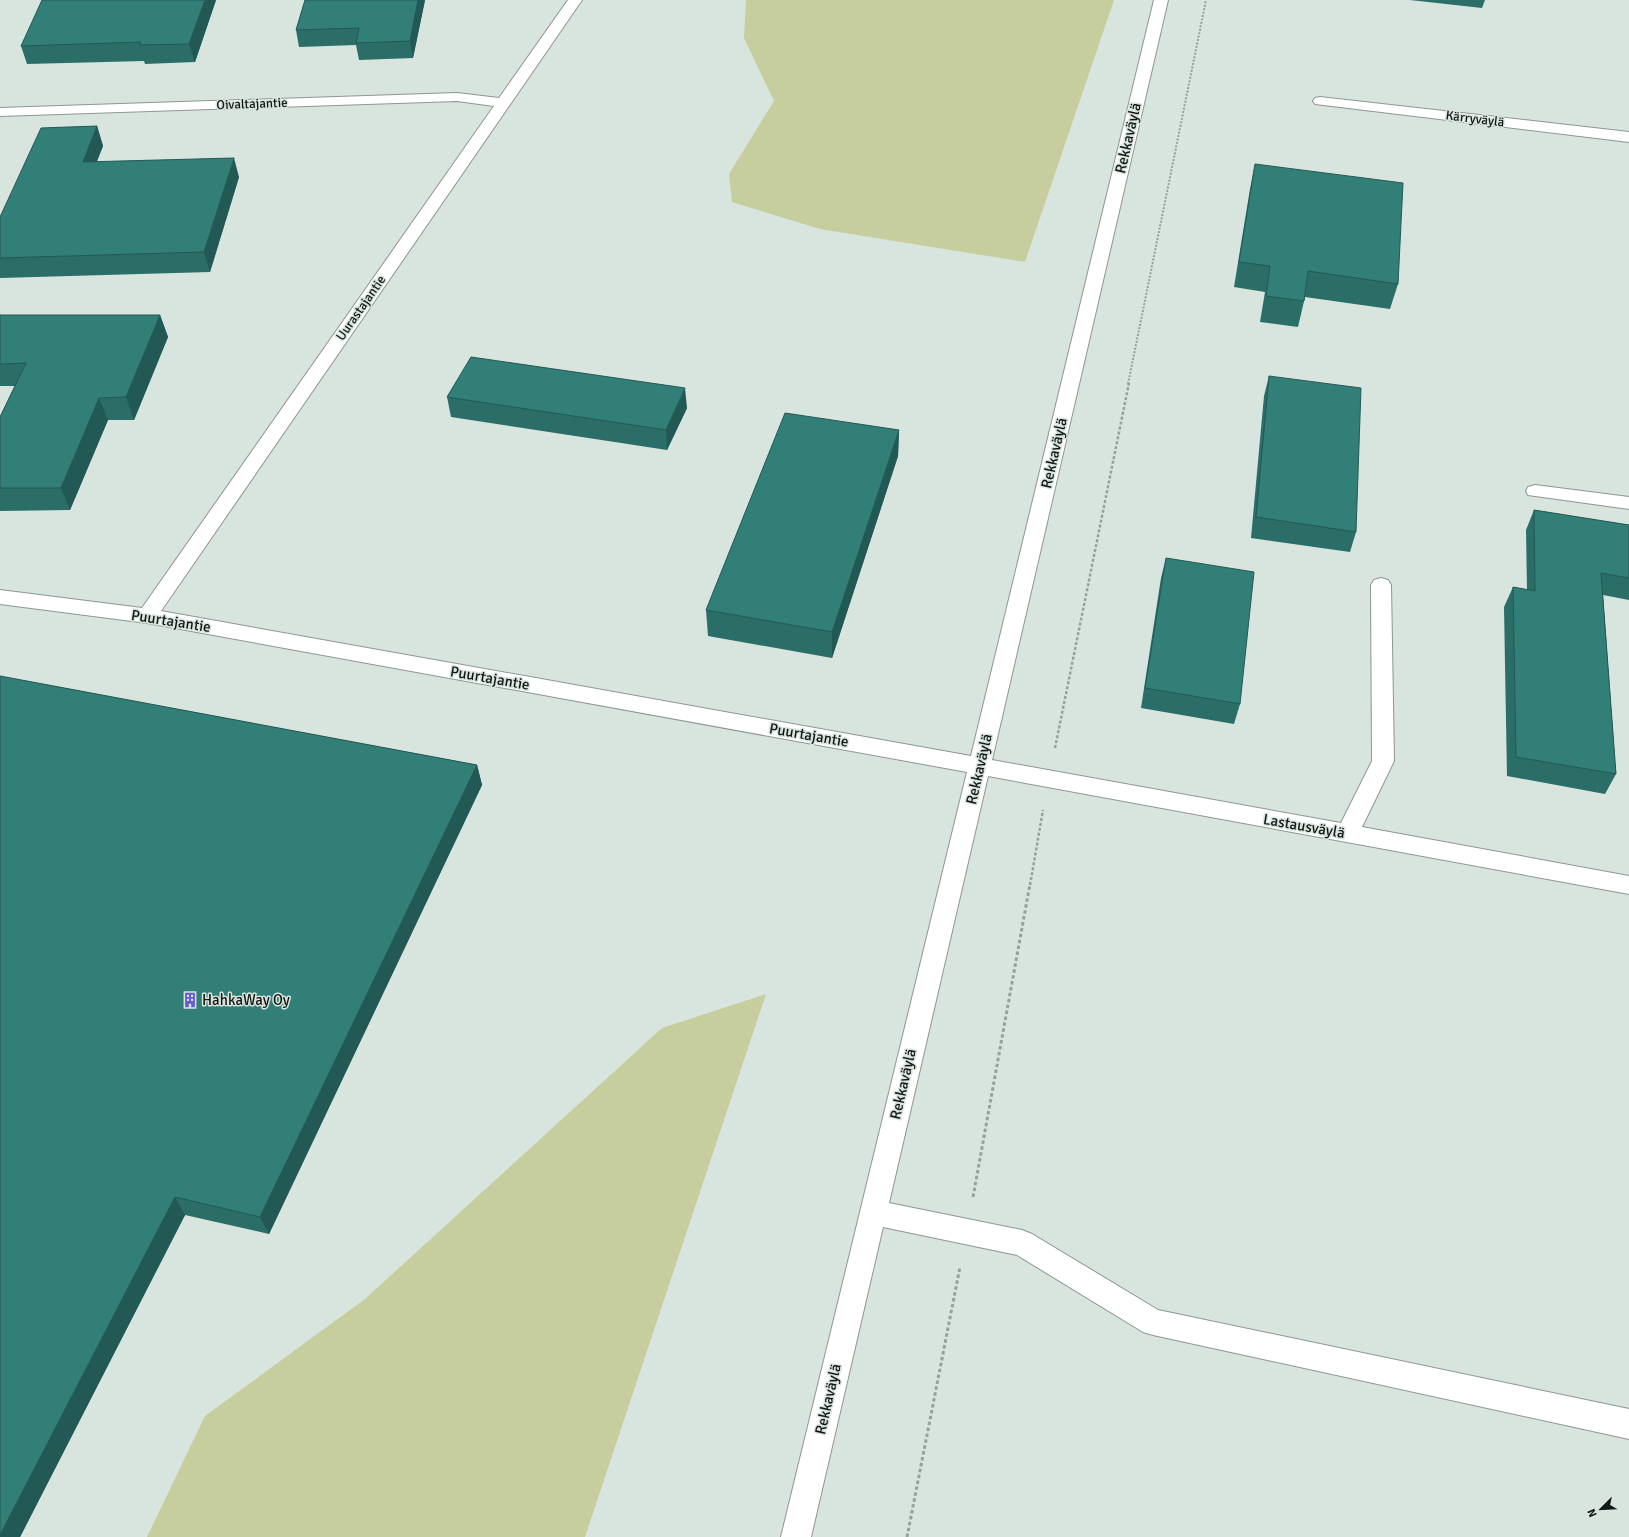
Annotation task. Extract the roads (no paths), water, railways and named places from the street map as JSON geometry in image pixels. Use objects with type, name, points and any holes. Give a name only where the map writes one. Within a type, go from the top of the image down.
[{"type":"street","name":"Uurastajantie","points":[[147,616],[575,0]]},
{"type":"street","name":"Rekkaväylä","points":[[796,1537],[1161,0]]},
{"type":"street","name":"Oivaltajantie","points":[[0,112],[457,97],[503,103]]},
{"type":"street","name":"Kärryväylä","points":[[1320,101],[1629,137]]},
{"type":"street","points":[[1535,491],[1629,503]]},
{"type":"street","points":[[1347,834],[1383,761],[1381,585]]},
{"type":"street","name":"Puurtajantie","points":[[0,598],[147,616],[979,766]]},
{"type":"street","name":"Lastausväylä","points":[[979,766],[1629,885]]},
{"type":"street","points":[[872,1212],[1022,1242],[1153,1322],[1629,1424]]},
{"type":"place","name":"HahkaWay Oy","points":[[190,1000]]}]
